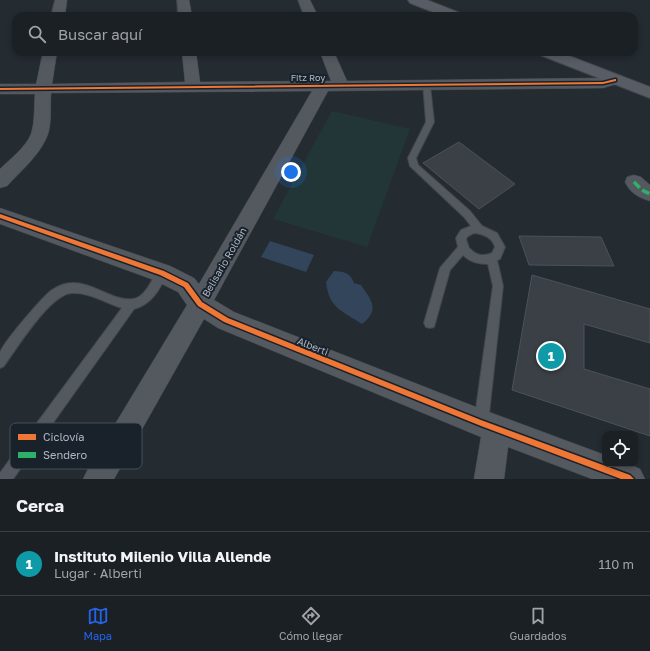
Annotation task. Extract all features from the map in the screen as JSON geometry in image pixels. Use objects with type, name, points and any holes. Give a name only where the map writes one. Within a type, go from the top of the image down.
[{"type":"main road","points":[[415,0],[445,12]]},
{"type":"main road","points":[[555,56],[650,93]]},
{"type":"street","points":[[59,12],[61,0]]},
{"type":"street","points":[[183,0],[184,12]]},
{"type":"street","points":[[304,0],[309,12]]},
{"type":"street","points":[[0,181],[33,146],[39,136],[41,127],[43,89],[49,56]]},
{"type":"street","points":[[189,56],[193,86]]},
{"type":"street","points":[[328,56],[332,86]]},
{"type":"street","name":"Fitz Roy","points":[[0,89],[603,83],[615,80]]},
{"type":"street","name":"Belisario Roldán","points":[[131,423],[200,304],[332,86]]},
{"type":"street","points":[[634,182],[642,190],[650,194]]},
{"type":"street","name":"Alberti","points":[[0,216],[162,273],[186,285],[200,304],[226,320],[488,426],[630,479]]},
{"type":"street","points":[[488,426],[490,479]]},
{"type":"street","name":"Belisario Roldán","points":[[98,479],[104,469]]},
{"type":"lane","points":[[426,85],[430,122],[412,158],[414,166],[467,214],[479,229]]},
{"type":"lane","points":[[479,229],[491,233],[499,242],[499,252],[492,259],[479,260],[467,254],[463,248],[461,243],[463,234],[468,230],[479,229]]},
{"type":"lane","points":[[430,323],[445,268],[463,248]]},
{"type":"lane","points":[[488,426],[498,286],[492,259]]},
{"type":"lane","points":[[45,423],[130,306],[140,302],[148,294],[162,273]]},
{"type":"lane","points":[[0,362],[17,337],[49,298],[60,290],[75,286],[84,288],[130,306]]},
{"type":"lane","points":[[4,479],[11,469]]},
{"type":"green space","points":[[332,111],[410,129],[367,247],[273,219]]},
{"type":"water","points":[[270,241],[314,255],[306,272],[261,257]]},
{"type":"water","points":[[334,271],[344,272],[349,275],[354,283],[361,285],[371,301],[371,314],[362,324],[338,308],[330,298],[326,282]]},
{"type":"building","points":[[459,142],[515,184],[479,209],[423,163]]},
{"type":"building","points":[[519,236],[601,237],[614,266],[529,265]]},
{"type":"building","points":[[532,275],[650,309],[650,343],[584,324],[584,369],[650,389],[650,436],[512,390]]},
{"type":"marked path","points":[[634,182],[642,190],[650,194]]},
{"type":"cycle path","points":[[0,89],[603,83],[615,80]]},
{"type":"cycle path","points":[[0,216],[162,273],[186,285],[200,304],[226,320],[481,423],[630,479]]},
{"type":"place","name":"Instituto Milenio Villa Allende","points":[[551,356]]}]
